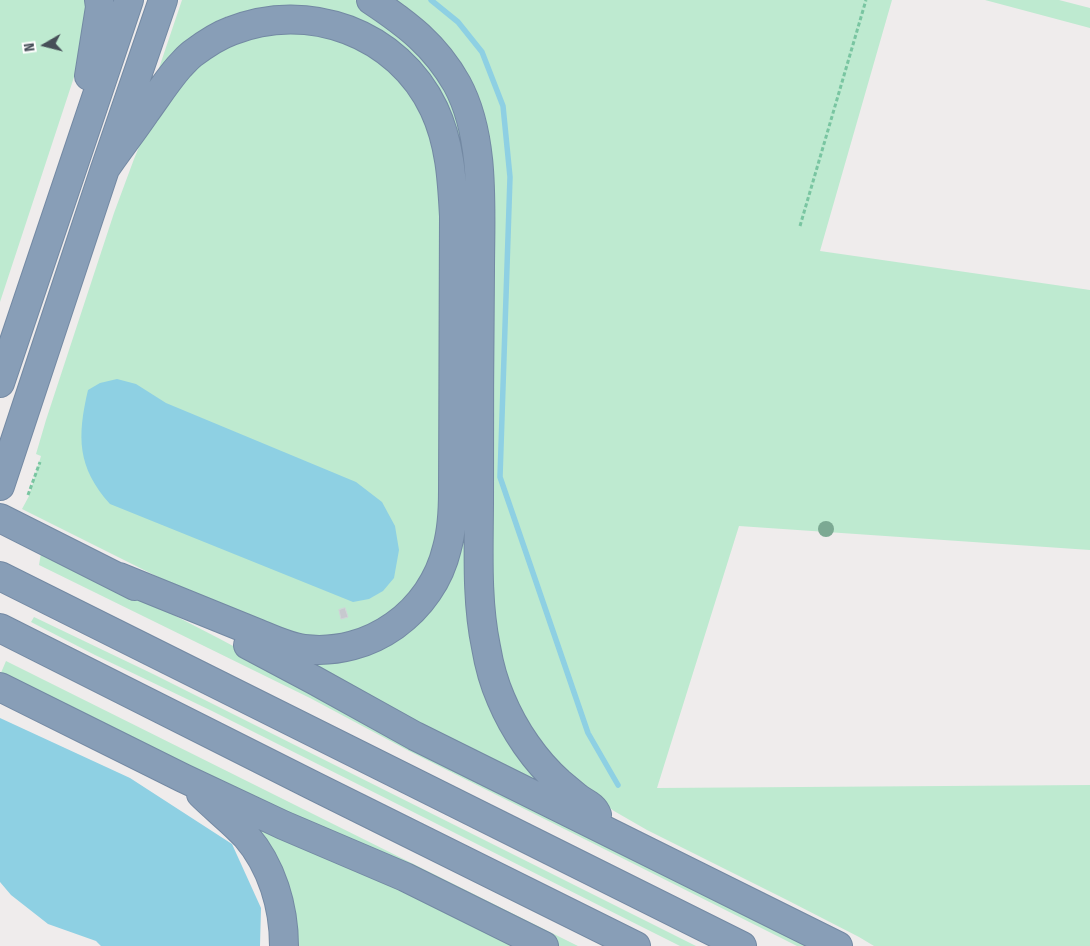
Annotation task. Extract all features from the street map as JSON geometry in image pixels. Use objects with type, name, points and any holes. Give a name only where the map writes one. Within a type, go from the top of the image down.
[{"type":"highway","points":[[76,156],[100,0]]},
{"type":"highway","points":[[0,383],[129,0]]},
{"type":"highway","points":[[3,478],[163,0]]},
{"type":"highway","points":[[371,0],[414,30],[445,65],[466,104],[477,152],[480,216],[479,571],[481,613],[485,646],[491,672],[500,698],[526,743],[542,765],[560,783],[595,809],[603,830]]},
{"type":"highway","points":[[105,169],[167,80],[189,56],[218,37],[243,26],[274,20],[315,20],[348,29],[380,46],[407,69],[425,93],[441,127],[448,153],[452,179],[454,216],[454,491],[452,519],[448,548],[436,579],[423,600],[410,614],[366,642],[319,650],[303,649],[264,636],[118,577]]},
{"type":"highway","points":[[0,518],[118,577],[401,728],[838,946]]},
{"type":"highway","points":[[0,576],[742,946]]},
{"type":"highway","points":[[0,628],[636,946]]},
{"type":"highway","points":[[0,686],[183,778],[283,825],[404,877],[544,946]]},
{"type":"highway","points":[[183,778],[246,836],[265,864],[271,876],[283,920],[284,946]]},
{"type":"path","points":[[800,226],[866,0]]},
{"type":"path","points":[[28,495],[40,462]]},
{"type":"green space","points":[[0,0],[89,0],[78,65],[0,302]]},
{"type":"green space","points":[[182,0],[355,0],[383,17],[435,67],[466,138],[471,604],[556,795],[301,660],[395,641],[410,631],[422,619],[462,522],[433,86],[299,9],[156,77]]},
{"type":"green space","points":[[388,0],[892,0],[820,251],[1090,290],[1090,550],[739,526],[657,788],[1090,785],[1090,946],[874,946],[647,830],[614,811],[581,788],[552,762],[515,707],[491,618],[488,148]]},
{"type":"green space","points":[[985,0],[1059,0],[1090,8],[1090,28]]},
{"type":"green space","points":[[294,28],[359,45],[405,83],[429,127],[441,177],[440,522],[429,565],[400,609],[356,633],[304,638],[198,597],[22,509],[29,496],[41,456],[36,454],[46,420],[114,213],[151,118],[162,99],[221,45]]},
{"type":"green space","points":[[42,547],[302,683],[819,946],[797,946],[409,751],[310,698],[39,565]]},
{"type":"green space","points":[[34,617],[153,674],[696,946],[680,946],[212,711],[95,655],[31,622]]},
{"type":"green space","points":[[6,661],[578,946],[558,946],[0,675]]},
{"type":"green space","points":[[244,821],[369,872],[521,946],[295,946]]},
{"type":"water","points":[[117,379],[136,384],[166,403],[356,482],[382,502],[395,526],[399,550],[394,578],[383,591],[369,599],[353,602],[110,504],[91,477],[82,451],[81,437],[88,390],[100,383]]},
{"type":"water","points":[[0,718],[130,778],[232,844],[261,908],[260,946],[101,946],[96,941],[48,924],[11,895],[0,882]]},
{"type":"building","points":[[345,608],[348,617],[341,619],[339,610]]},
{"type":"waterway","points":[[431,0],[458,22],[482,52],[503,106],[510,177],[500,477],[588,733],[618,785]]}]
